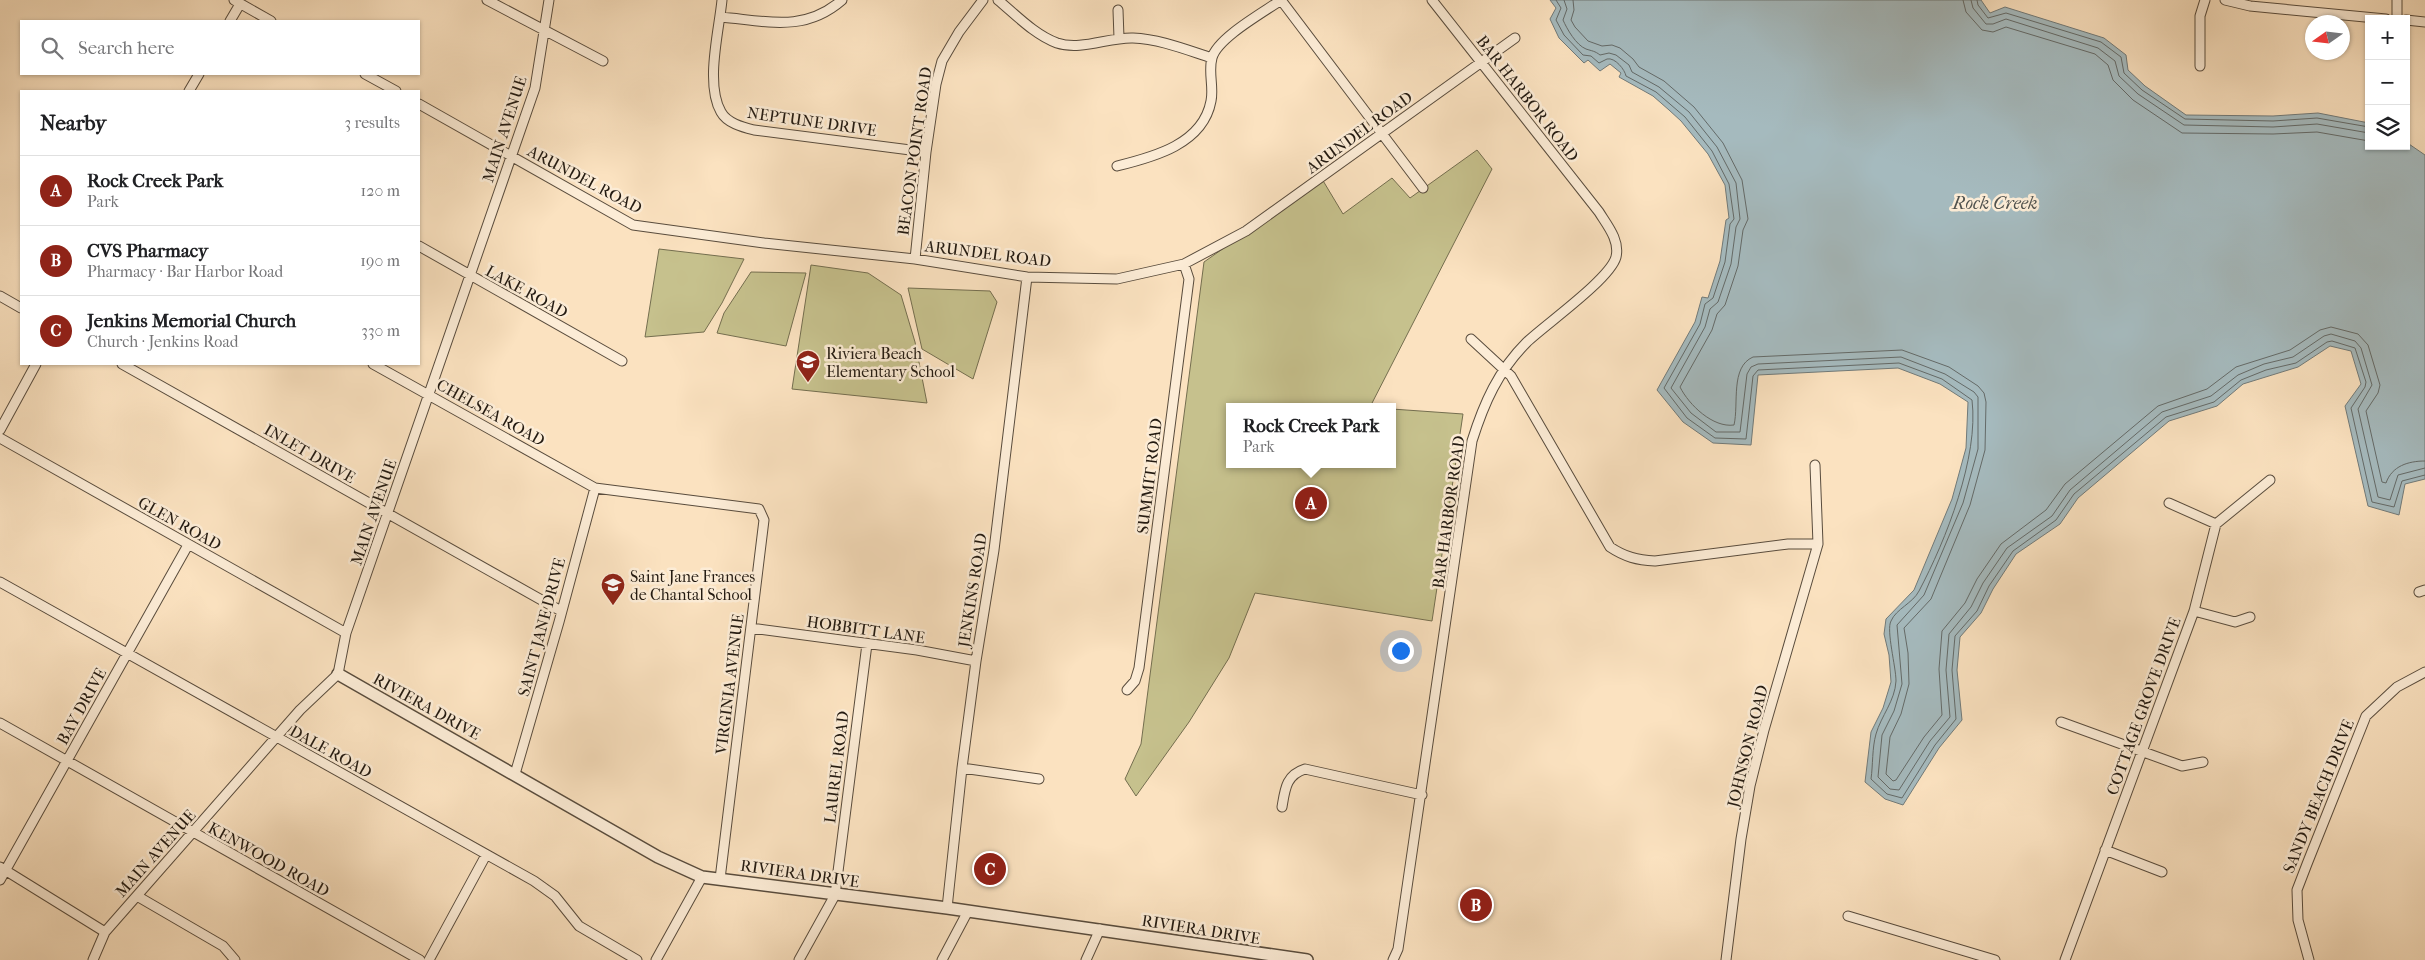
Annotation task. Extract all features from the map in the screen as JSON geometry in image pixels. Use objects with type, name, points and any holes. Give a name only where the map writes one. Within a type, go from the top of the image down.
[{"type":"street","points":[[487,0],[603,61]]},
{"type":"street","name":"MAIN AVENUE","points":[[93,960],[105,932],[300,710],[338,674],[346,633],[535,88],[549,0]]},
{"type":"street","name":"NEPTUNE DRIVE","points":[[722,0],[713,83],[721,113],[729,120],[754,130],[926,152]]},
{"type":"street","points":[[720,17],[796,23],[828,12],[842,0]]},
{"type":"street","name":"BEACON POINT ROAD","points":[[915,259],[926,152],[936,84],[942,61],[959,32],[983,0]]},
{"type":"street","points":[[998,0],[1040,34],[1059,44],[1081,44],[1119,38],[1145,39],[1212,58]]},
{"type":"street","points":[[1117,166],[1162,153],[1178,144],[1203,124],[1212,99],[1212,58],[1217,48],[1281,0],[1423,188]]},
{"type":"street","name":"BAR HARBOR ROAD","points":[[1393,960],[1398,949],[1422,795],[1472,441],[1484,404],[1504,369],[1527,342],[1609,269],[1616,257],[1616,241],[1599,212],[1432,0]]},
{"type":"street","points":[[2200,66],[2200,16],[2205,0]]},
{"type":"street","points":[[2225,0],[2250,6],[2365,17]]},
{"type":"street","points":[[2397,0],[2397,15]]},
{"type":"street","points":[[230,20],[237,2],[269,20]]},
{"type":"street","points":[[1118,10],[1119,38]]},
{"type":"street","points":[[2410,20],[2425,22]]},
{"type":"street","name":"ARUNDEL ROAD","points":[[420,105],[633,225],[764,243],[915,259],[1026,276],[1117,279],[1184,264],[1246,231],[1515,38]]},
{"type":"street","points":[[190,90],[198,75]]},
{"type":"street","points":[[367,75],[394,90]]},
{"type":"street","name":"LAKE ROAD","points":[[420,247],[622,361]]},
{"type":"street","name":"SUMMIT ROAD","points":[[1127,690],[1135,681],[1139,668],[1189,279],[1184,264]]},
{"type":"street","name":"JENKINS ROAD","points":[[947,908],[962,768],[997,524],[1026,276]]},
{"type":"street","points":[[0,296],[20,307]]},
{"type":"street","points":[[1471,339],[1511,376],[1610,547],[1622,556],[1638,560],[1655,561],[1788,544],[1818,544]]},
{"type":"street","points":[[0,430],[35,365]]},
{"type":"street","name":"INLET DRIVE","points":[[124,365],[561,611]]},
{"type":"street","name":"CHELSEA ROAD","points":[[375,365],[594,488]]},
{"type":"street","name":"GLEN ROAD","points":[[0,438],[346,633]]},
{"type":"street","name":"JOHNSON ROAD","points":[[1726,960],[1741,839],[1750,786],[1764,730],[1818,544],[1815,465]]},
{"type":"street","points":[[2169,502],[2216,524],[2270,480]]},
{"type":"street","name":"SAINT JANE DRIVE","points":[[515,774],[594,488]]},
{"type":"street","name":"VIRGINIA AVENUE","points":[[594,488],[759,509],[764,520],[720,879]]},
{"type":"street","name":"COTTAGE GROVE DRIVE","points":[[2065,960],[2194,611],[2216,524]]},
{"type":"street","name":"BAY DRIVE","points":[[0,880],[3,869],[68,761],[188,545]]},
{"type":"street","name":"DALE ROAD","points":[[0,582],[534,881],[555,896],[579,926],[636,960]]},
{"type":"street","points":[[2194,611],[2235,622],[2250,617]]},
{"type":"street","name":"HOBBITT LANE","points":[[751,628],[976,661]]},
{"type":"street","name":"LAUREL ROAD","points":[[834,894],[867,644]]},
{"type":"street","name":"SANDY BEACH DRIVE","points":[[2308,960],[2298,920],[2297,890],[2366,716],[2397,687],[2425,672]]},
{"type":"street","name":"RIVIERA DRIVE","points":[[338,674],[658,857],[702,877],[947,908],[1307,960]]},
{"type":"street","points":[[2061,722],[2182,766],[2203,762]]},
{"type":"street","name":"KENWOOD ROAD","points":[[0,723],[420,960]]},
{"type":"street","points":[[962,768],[1039,779]]},
{"type":"street","points":[[1282,807],[1287,782],[1296,772],[1305,769],[1422,795]]},
{"type":"street","points":[[2105,850],[2162,872]]},
{"type":"street","points":[[429,960],[486,855]]},
{"type":"street","points":[[3,869],[105,932]]},
{"type":"street","points":[[660,959],[702,877]]},
{"type":"street","points":[[798,960],[834,894]]},
{"type":"street","points":[[137,896],[223,946],[236,960]]},
{"type":"street","points":[[942,960],[968,911]]},
{"type":"street","points":[[1848,916],[1996,960]]},
{"type":"street","points":[[1086,960],[1100,930]]},
{"type":"shaded area","points":[[1477,150],[1492,169],[1372,403],[1226,403],[1226,468],[1396,468],[1396,409],[1463,414],[1432,621],[1255,593],[1229,658],[1189,722],[1136,796],[1125,779],[1141,744],[1204,262],[1322,179],[1343,214],[1392,178],[1410,198]]},
{"type":"shaded area","points":[[659,249],[744,259],[722,303],[704,332],[645,337]]},
{"type":"shaded area","points":[[811,265],[868,273],[901,295],[915,342],[927,403],[792,389]]},
{"type":"shaded area","points":[[751,272],[806,273],[786,346],[717,333],[724,313]]},
{"type":"shaded area","points":[[908,288],[990,291],[997,302],[973,379],[922,349]]},
{"type":"water","name":"Rock Creek","points":[[1550,0],[1981,0],[1990,13],[2005,7],[2104,38],[2126,55],[2128,70],[2145,86],[2186,115],[2273,116],[2318,113],[2365,122],[2365,150],[2410,150],[2410,145],[2425,155],[2425,479],[2405,484],[2399,515],[2368,506],[2345,406],[2361,384],[2351,351],[2330,346],[2298,367],[2243,384],[2217,406],[2169,421],[2078,498],[2060,524],[2016,554],[1993,589],[1981,613],[1960,637],[1957,670],[1962,720],[1939,748],[1903,805],[1885,799],[1865,782],[1871,732],[1883,708],[1891,682],[1889,655],[1884,634],[1886,619],[1914,590],[1952,499],[1966,448],[1968,402],[1940,384],[1898,368],[1758,375],[1751,445],[1713,443],[1683,422],[1657,390],[1695,322],[1702,297],[1708,298],[1720,261],[1726,220],[1729,218],[1725,185],[1708,154],[1681,121],[1669,110],[1653,96],[1619,77],[1621,73],[1610,64],[1600,71],[1588,60],[1584,63],[1559,38],[1550,19],[1556,8]]},
{"type":"place","name":"Riviera Beach Elementary School","points":[[808,383]]},
{"type":"place","name":"Rock Creek Park","points":[[1311,503]]},
{"type":"place","name":"Saint Jane Frances de Chantal School","points":[[613,606]]},
{"type":"place","name":"Jenkins Memorial Church","points":[[990,869]]},
{"type":"place","name":"CVS Pharmacy","points":[[1476,905]]}]
